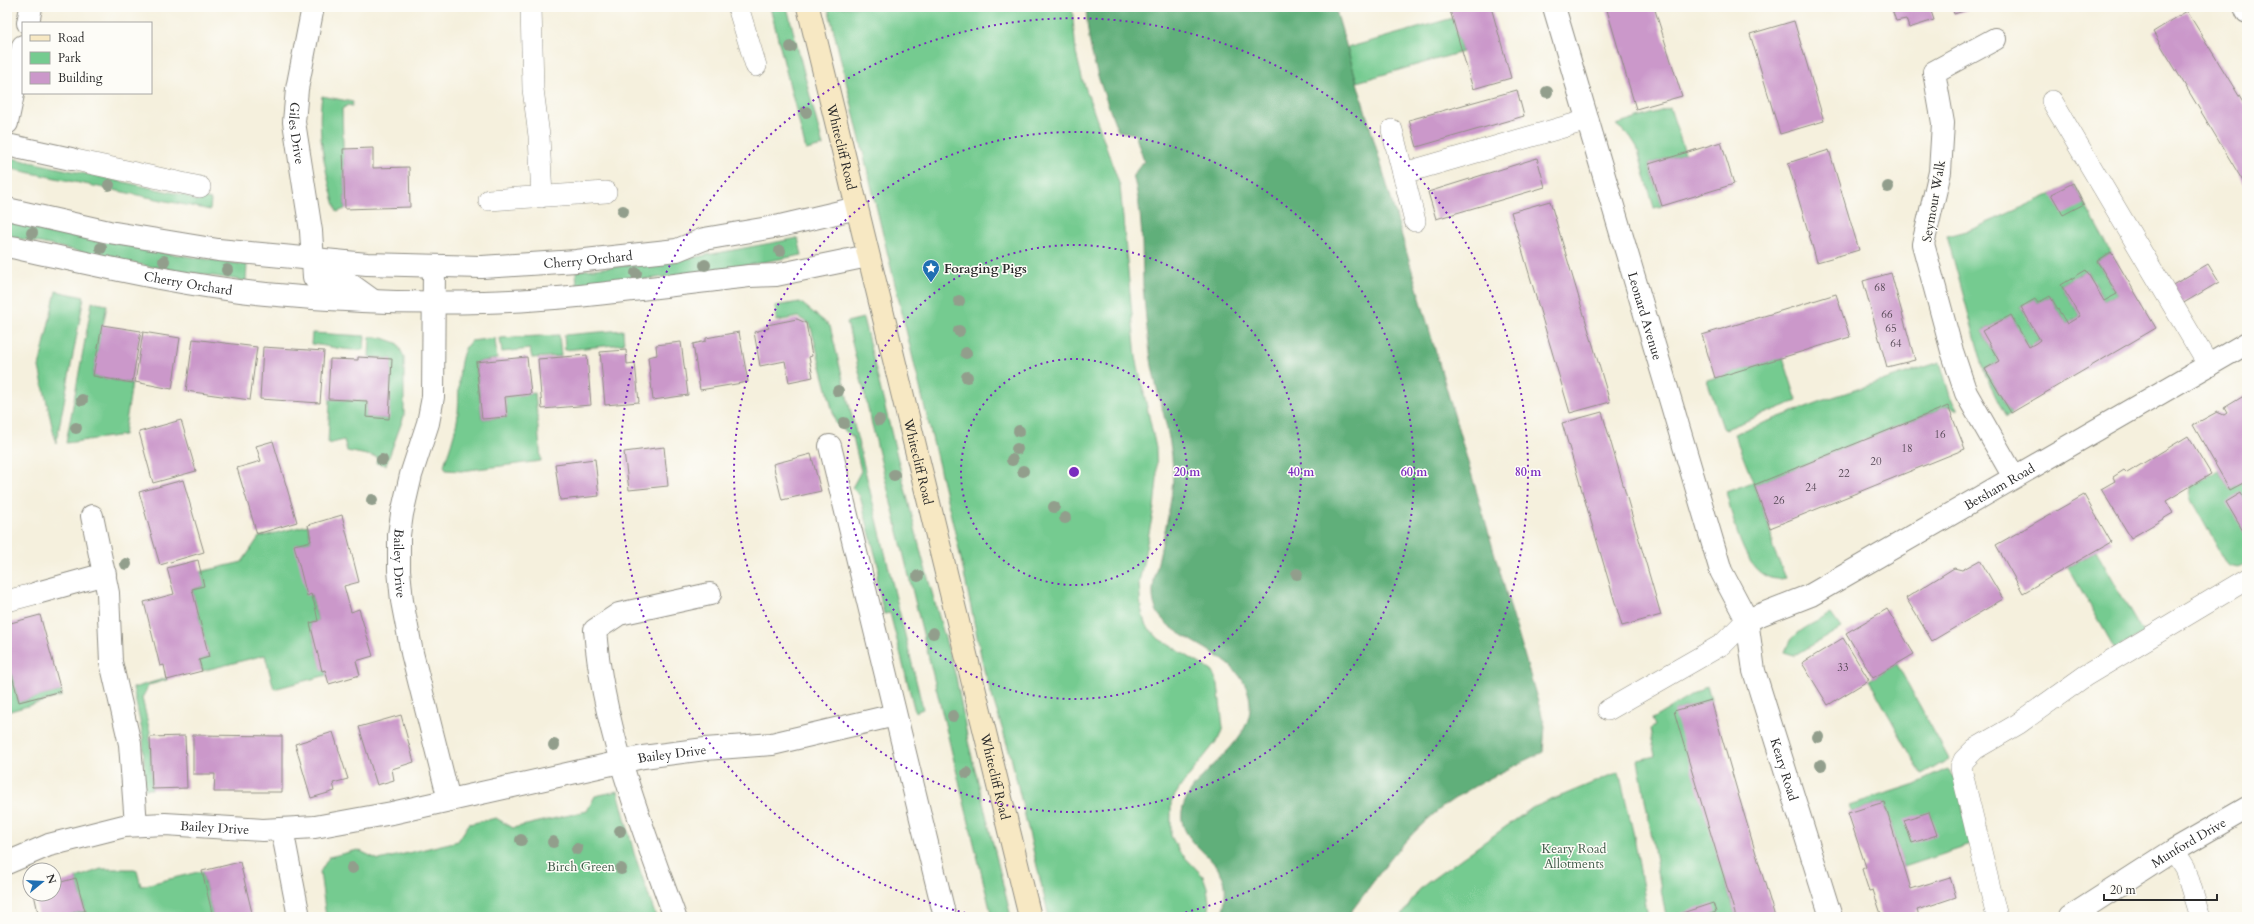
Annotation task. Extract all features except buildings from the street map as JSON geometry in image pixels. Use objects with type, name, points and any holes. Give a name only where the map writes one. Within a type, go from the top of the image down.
[{"type":"street","points":[[28,22],[31,7]]},
{"type":"street","name":"Giles Drive","points":[[313,7],[297,89],[294,122],[314,260]]},
{"type":"street","name":"Whitecliff Road","points":[[808,7],[1030,917]]},
{"type":"street","name":"Leonard Avenue","points":[[1554,7],[1721,572],[1747,620]]},
{"type":"street","points":[[2245,7],[2247,12]]},
{"type":"street","name":"Seymour Walk","points":[[1995,39],[1934,72],[1943,130],[1940,172],[1923,244],[1966,393],[2014,477]]},
{"type":"street","points":[[7,123],[22,51]]},
{"type":"street","points":[[7,145],[71,159]]},
{"type":"street","name":"Cherry Orchard","points":[[7,209],[166,243],[314,260],[434,266],[507,266],[667,252],[684,249],[704,240],[780,226],[857,208]]},
{"type":"street","name":"Cherry Orchard","points":[[7,246],[136,273],[264,294],[434,302],[488,302],[604,294],[745,276],[768,277],[868,256]]},
{"type":"street","points":[[314,260],[314,278],[347,282],[372,300]]},
{"type":"street","name":"Bailey Drive","points":[[434,266],[432,403],[428,423],[404,507],[399,535],[399,570],[402,601],[412,653],[449,800]]},
{"type":"street","name":"Betsham Road","points":[[1747,620],[1811,595],[2247,343]]},
{"type":"street","points":[[830,446],[944,917]]},
{"type":"street","points":[[92,513],[105,574],[110,612],[112,662],[130,744],[136,825]]},
{"type":"street","points":[[37,593],[105,574]]},
{"type":"street","points":[[675,917],[627,784],[597,660],[594,630],[619,614],[710,594]]},
{"type":"street","name":"Keary Road","points":[[1747,620],[1754,671],[1831,917]]},
{"type":"street","name":"Bailey Drive","points":[[7,863],[49,845],[113,828],[136,825],[165,824],[259,830],[341,823],[621,762],[686,751],[772,744],[895,715]]},
{"type":"street","name":"Munford Drive","points":[[2070,917],[2174,850],[2247,808]]},
{"type":"street","points":[[282,829],[299,917]]},
{"type":"lane","points":[[531,7],[533,89],[539,136],[542,197]]},
{"type":"lane","points":[[738,7],[756,66]]},
{"type":"lane","points":[[2052,101],[2209,366]]},
{"type":"lane","points":[[1404,173],[1588,120]]},
{"type":"lane","points":[[1392,130],[1415,221]]},
{"type":"lane","points":[[71,159],[200,187]]},
{"type":"lane","points":[[489,200],[606,192]]},
{"type":"lane","points":[[1997,917],[1962,773],[1961,767],[1964,760],[1976,749],[2018,724],[2085,676],[2247,579]]},
{"type":"lane","points":[[7,601],[37,593]]},
{"type":"lane","points":[[1608,710],[1664,676],[1723,644],[1747,620]]},
{"type":"lane","points":[[2174,850],[2185,868],[2200,917]]},
{"type":"green space","points":[[770,7],[787,7],[823,146],[806,150]]},
{"type":"green space","points":[[828,7],[1072,7],[1076,53],[1082,78],[1120,186],[1136,357],[1156,448],[1157,479],[1154,508],[1139,583],[1141,608],[1145,624],[1159,639],[1212,671],[1218,684],[1223,727],[1219,738],[1181,786],[1171,802],[1171,836],[1179,851],[1203,876],[1207,887],[1209,902],[1207,917],[1049,917],[1011,757],[984,670],[958,545]]},
{"type":"green space","points":[[1086,7],[1335,7],[1545,726],[1543,752],[1482,782],[1439,810],[1404,843],[1347,917],[1222,917],[1225,894],[1224,880],[1213,862],[1197,846],[1184,829],[1182,819],[1183,807],[1190,793],[1200,779],[1226,753],[1246,725],[1250,709],[1248,692],[1240,677],[1228,664],[1169,626],[1159,615],[1154,603],[1154,582],[1170,506],[1173,471],[1170,441],[1152,368],[1145,312],[1139,203],[1133,175],[1144,161],[1135,134],[1118,131],[1096,70],[1089,40]]},
{"type":"green space","points":[[1453,18],[1462,52],[1357,82],[1347,48]]},
{"type":"green space","points":[[322,96],[353,102],[352,106],[348,105],[342,109],[345,209],[337,212],[329,184],[321,139],[320,110]]},
{"type":"green space","points":[[1670,108],[1685,153],[1649,164],[1662,206],[1654,208],[1637,147],[1630,136],[1616,125]]},
{"type":"green space","points":[[7,157],[184,195],[196,201],[203,198],[211,200],[210,210],[7,168]]},
{"type":"green space","points":[[2073,183],[2111,252],[2097,261],[2117,294],[2104,301],[2086,270],[2061,285],[2080,316],[2067,324],[2050,296],[2038,303],[2035,299],[2021,307],[2040,340],[2029,347],[2011,315],[1982,331],[1999,361],[1985,369],[2011,413],[2006,417],[1985,374],[1947,236],[1973,229],[2052,194]]},
{"type":"green space","points":[[7,220],[165,253],[247,265],[246,281],[147,266],[7,236]]},
{"type":"green space","points":[[798,238],[802,255],[709,272],[577,287],[576,271],[691,258]]},
{"type":"green space","points":[[56,291],[84,297],[56,444],[39,367]]},
{"type":"green space","points":[[92,302],[107,305],[93,376],[132,383],[124,435],[66,443]]},
{"type":"green space","points":[[800,302],[830,326],[923,709],[915,712],[890,613],[884,614],[876,580],[879,569],[860,496],[852,488],[861,471],[853,437],[836,424],[810,324],[798,317],[777,321],[775,306]]},
{"type":"green space","points":[[863,318],[922,557],[956,677],[968,741],[1011,917],[992,917],[847,322]]},
{"type":"green space","points":[[623,330],[624,344],[565,350],[564,335]]},
{"type":"green space","points":[[312,333],[365,336],[364,349],[353,350],[311,344]]},
{"type":"green space","points":[[559,335],[561,356],[532,358],[530,349],[502,352],[500,338]]},
{"type":"green space","points":[[370,337],[383,338],[397,343],[404,357],[404,416],[386,465],[376,463],[377,457],[347,451],[344,440],[328,444],[330,399],[367,401],[366,417],[388,419],[392,359],[369,357]]},
{"type":"green space","points":[[495,338],[497,359],[476,362],[482,419],[507,417],[505,397],[535,393],[541,461],[461,471],[446,470],[444,465],[457,421],[459,378],[462,356],[471,341]]},
{"type":"green space","points":[[1783,357],[1797,401],[1726,429],[1723,428],[1707,380]]},
{"type":"green space","points":[[1940,362],[1950,396],[1958,410],[1948,406],[1754,485],[1770,528],[1773,548],[1786,578],[1772,578],[1760,573],[1751,563],[1744,549],[1733,519],[1726,492],[1753,482],[1734,434],[1830,398]]},
{"type":"green space","points":[[2218,470],[2230,490],[2247,481],[2247,564],[2238,568],[2227,564],[2190,498],[2191,487]]},
{"type":"green space","points":[[308,525],[311,541],[295,545],[308,595],[311,594],[318,621],[310,623],[322,670],[325,670],[327,675],[274,689],[265,655],[202,671],[199,660],[209,657],[192,590],[204,586],[200,572],[242,562],[259,537]]},
{"type":"green space","points":[[2096,551],[2143,633],[2115,649],[2068,567]]},
{"type":"green space","points":[[1831,614],[1841,628],[1794,656],[1784,653],[1787,645],[1803,629]]},
{"type":"green space","points":[[7,656],[19,702],[61,691],[62,696],[7,712]]},
{"type":"green space","points":[[1897,664],[1949,759],[1922,775],[1869,680]]},
{"type":"green space","points":[[167,678],[167,680],[149,685],[142,698],[150,732],[152,789],[145,789],[143,736],[133,688]]},
{"type":"green space","points":[[1707,686],[1711,700],[1675,711],[1736,917],[1666,917],[1638,760],[1655,756],[1650,729],[1655,726],[1652,719]]},
{"type":"green space","points":[[1947,769],[1956,780],[1971,845],[1904,867],[1884,802],[1852,812],[1850,805],[1915,784]]},
{"type":"green space","name":"Keary Road Allotments","points":[[1619,772],[1634,836],[1648,917],[1401,917],[1419,890],[1427,883],[1532,808]]},
{"type":"green space","name":"Birch Green","points":[[618,791],[634,853],[656,917],[326,917],[320,872],[329,857],[358,850],[379,860],[458,841],[469,824],[496,818],[513,828],[587,811],[595,796]]},
{"type":"green space","points":[[101,869],[135,869],[137,871],[141,886],[202,871],[213,917],[72,917],[71,914],[85,911],[76,878]]},
{"type":"place","name":"Foraging Pigs","points":[[931,283]]}]
